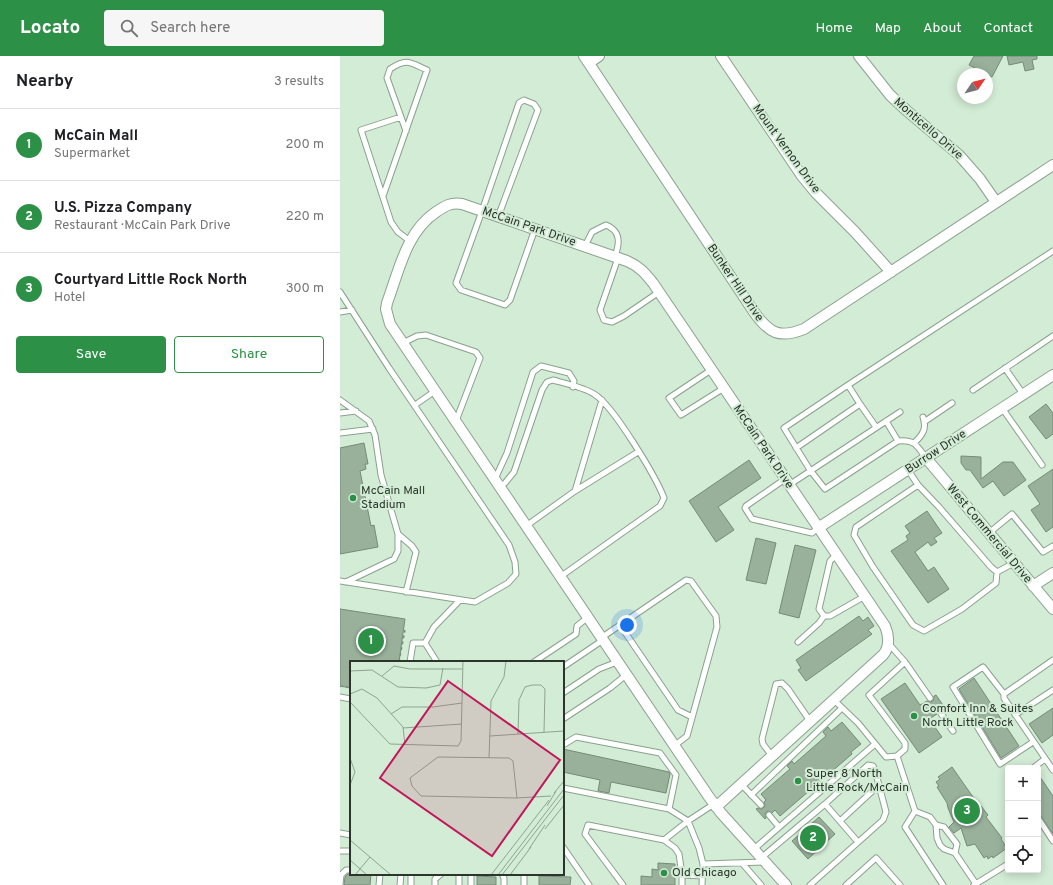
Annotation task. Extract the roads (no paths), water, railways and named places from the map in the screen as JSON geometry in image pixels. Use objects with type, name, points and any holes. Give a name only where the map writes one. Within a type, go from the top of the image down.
[{"type":"street","points":[[587,59],[599,56]]},
{"type":"street","name":"Mount Vernon Drive","points":[[721,56],[802,176],[816,193],[855,232],[891,272]]},
{"type":"street","name":"Monticello Drive","points":[[859,56],[890,95],[959,155],[977,175],[996,202]]},
{"type":"street","name":"Bunker Hill Drive","points":[[587,59],[762,324],[778,333],[792,334],[804,328],[1053,165]]},
{"type":"street","name":"McCain Park Drive","points":[[786,885],[715,805],[587,618],[390,324],[386,309],[410,241],[423,221],[445,206],[455,203],[585,246],[637,266],[654,283],[711,370],[885,626],[888,644]]},
{"type":"street","name":"Burrow Drive","points":[[818,528],[1053,375]]},
{"type":"street","name":"West Commercial Drive","points":[[926,458],[1053,609]]},
{"type":"street","points":[[1033,586],[1053,573]]},
{"type":"street","points":[[715,805],[741,784],[883,655],[886,652],[888,644]]},
{"type":"lane","points":[[383,196],[406,131],[427,70],[406,61],[390,69],[387,78],[406,131]]},
{"type":"lane","points":[[498,217],[538,110],[534,104],[524,100],[519,103],[456,283],[461,290],[505,304],[510,300],[535,229]]},
{"type":"lane","points":[[401,117],[361,130],[394,227],[410,241]]},
{"type":"lane","points":[[585,246],[592,232],[606,224],[612,227],[618,236],[619,245],[600,310],[604,320],[612,322],[624,316],[659,292]]},
{"type":"lane","points":[[926,458],[914,443],[907,440],[898,441],[825,489],[810,470],[784,428],[1053,250]]},
{"type":"lane","points":[[340,292],[389,368],[415,404],[509,545],[515,562],[516,574],[508,583],[474,602],[340,581]]},
{"type":"lane","points":[[340,312],[352,310]]},
{"type":"lane","points":[[403,343],[417,336],[426,335],[476,352],[480,358],[455,422]]},
{"type":"lane","points":[[973,390],[1053,336]]},
{"type":"lane","points":[[560,577],[660,506],[664,498],[659,486],[620,423],[602,400],[594,393],[553,380],[547,382],[542,390],[514,472],[506,483],[497,483],[533,372],[541,366],[569,373],[574,381],[573,386]]},
{"type":"lane","points":[[1005,368],[1023,394]]},
{"type":"lane","points":[[711,370],[669,398],[681,415],[724,388]]},
{"type":"lane","points":[[848,385],[876,427]]},
{"type":"lane","points":[[415,404],[435,391]]},
{"type":"lane","points":[[340,400],[369,422],[373,429],[375,434],[380,476],[398,534],[398,551],[394,559],[346,582]]},
{"type":"lane","points":[[575,491],[602,400]]},
{"type":"lane","points":[[914,443],[924,431],[924,419],[952,403]]},
{"type":"lane","points":[[796,448],[860,404]]},
{"type":"lane","points":[[1002,408],[1042,465]]},
{"type":"lane","points":[[340,413],[356,411]]},
{"type":"lane","points":[[818,528],[812,533],[752,518],[745,508],[787,482],[810,470],[900,412]]},
{"type":"lane","points":[[886,421],[898,441]]},
{"type":"lane","points":[[340,433],[373,429]]},
{"type":"lane","points":[[526,526],[575,491],[638,452]]},
{"type":"lane","points":[[908,470],[918,485],[939,507],[991,568],[997,572]]},
{"type":"lane","points":[[918,485],[856,527],[854,535],[873,567],[913,625],[924,631],[962,609],[996,583],[997,572]]},
{"type":"lane","points":[[989,533],[1012,514],[1043,552],[1053,546]]},
{"type":"lane","points":[[398,534],[412,546],[416,552],[406,592]]},
{"type":"lane","points":[[824,616],[819,609],[830,561],[836,554]]},
{"type":"lane","points":[[997,572],[1014,563]]},
{"type":"lane","points":[[564,666],[620,625],[686,580],[691,581],[716,616],[717,627],[687,736],[674,746]]},
{"type":"lane","points":[[824,616],[830,616],[865,596]]},
{"type":"lane","points":[[425,643],[434,627],[460,600]]},
{"type":"lane","points":[[798,642],[819,623],[824,616]]},
{"type":"lane","points":[[536,661],[576,634],[577,626],[587,618]]},
{"type":"lane","points":[[620,625],[678,710],[692,717]]},
{"type":"lane","points":[[410,661],[413,643],[425,643]]},
{"type":"lane","points":[[425,643],[436,661]]},
{"type":"lane","points":[[888,644],[905,662],[930,698]]},
{"type":"lane","points":[[1004,694],[1053,660]]},
{"type":"lane","points":[[564,692],[599,669],[617,662]]},
{"type":"lane","points":[[834,700],[858,723],[886,757],[897,756],[904,749],[906,743],[869,695],[905,662]]},
{"type":"lane","points":[[1034,742],[1000,764],[953,687],[983,667],[1004,694],[1004,698],[1015,715],[1034,742],[1045,759],[1053,770]]},
{"type":"lane","points":[[564,718],[610,688],[626,675]]},
{"type":"lane","points":[[772,756],[763,744],[762,739],[776,684],[782,683],[788,689],[810,721]]},
{"type":"lane","points":[[1015,715],[1053,690]]},
{"type":"lane","points":[[340,697],[350,699]]},
{"type":"lane","points":[[751,795],[842,708]]},
{"type":"lane","points":[[940,712],[953,731]]},
{"type":"lane","points":[[564,743],[576,737],[660,753],[676,775],[669,809]]},
{"type":"lane","points":[[754,849],[875,744]]},
{"type":"lane","points":[[897,756],[915,811]]},
{"type":"lane","points":[[1036,765],[1045,759]]},
{"type":"lane","points":[[703,864],[742,863],[764,860],[868,765],[873,766],[886,812],[883,820],[810,885]]},
{"type":"lane","points":[[741,784],[761,805]]},
{"type":"lane","points":[[840,820],[879,785]]},
{"type":"lane","points":[[564,788],[669,809],[688,822],[699,848],[703,864],[702,885]]},
{"type":"lane","points":[[825,804],[858,842]]},
{"type":"lane","points":[[664,840],[688,822],[715,805]]},
{"type":"lane","points":[[915,811],[930,817],[936,825],[937,838],[940,845],[944,849],[955,853],[975,884],[1005,866]]},
{"type":"lane","points":[[915,811],[905,827],[943,885]]},
{"type":"lane","points":[[769,815],[779,827]]},
{"type":"lane","points":[[1041,823],[1053,841]]},
{"type":"lane","points":[[623,885],[585,834],[588,825],[664,840],[675,848],[678,854],[682,875],[682,885]]},
{"type":"lane","points":[[936,825],[944,827],[957,844],[955,853]]},
{"type":"lane","points":[[340,833],[350,835]]},
{"type":"lane","points":[[566,856],[589,885]]},
{"type":"lane","points":[[846,885],[876,858],[900,885]]},
{"type":"lane","points":[[742,863],[762,885]]},
{"type":"lane","points":[[340,885],[341,875],[346,870],[350,870]]},
{"type":"lane","points":[[400,885],[401,875]]},
{"type":"lane","points":[[435,885],[435,879],[440,875]]},
{"type":"lane","points":[[502,875],[504,885]]},
{"type":"lane","points":[[682,875],[702,876]]},
{"type":"place","name":"McCain Mall Stadium","points":[[353,498]]},
{"type":"place","name":"McCain Mall","points":[[371,641]]},
{"type":"place","name":"Comfort Inn & Suites North Little Rock","points":[[914,716]]},
{"type":"place","name":"Super 8 North Little Rock/McCain","points":[[798,781]]},
{"type":"place","name":"Courtyard Little Rock North","points":[[967,811]]},
{"type":"place","name":"U.S. Pizza Company","points":[[813,838]]},
{"type":"place","name":"Old Chicago","points":[[664,873]]}]
